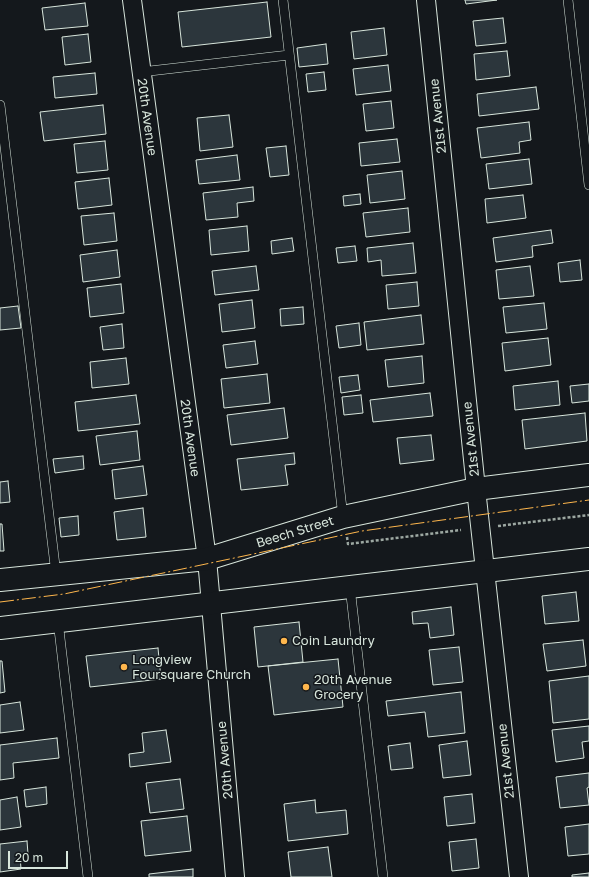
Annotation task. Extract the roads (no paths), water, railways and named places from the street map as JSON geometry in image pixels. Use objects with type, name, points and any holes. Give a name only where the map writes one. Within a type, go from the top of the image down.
[{"type":"street","name":"20th Avenue","points":[[132,0],[207,559],[236,877]]},
{"type":"street","name":"21st Avenue","points":[[426,0],[480,528],[519,877]]},
{"type":"street","name":"Beech Street","points":[[0,580],[207,559],[343,517],[476,489],[589,475]]},
{"type":"street","points":[[0,628],[589,559]]},
{"type":"lane","points":[[283,0],[343,517]]},
{"type":"lane","points":[[568,0],[589,185]]},
{"type":"lane","points":[[141,72],[289,55]]},
{"type":"lane","points":[[0,105],[56,574]]},
{"type":"lane","points":[[350,587],[383,877]]},
{"type":"lane","points":[[58,621],[88,877]]},
{"type":"place","name":"Coin Laundry","points":[[284,641]]},
{"type":"place","name":"Longview Foursquare Church","points":[[124,667]]},
{"type":"place","name":"20th Avenue Grocery","points":[[306,687]]}]
